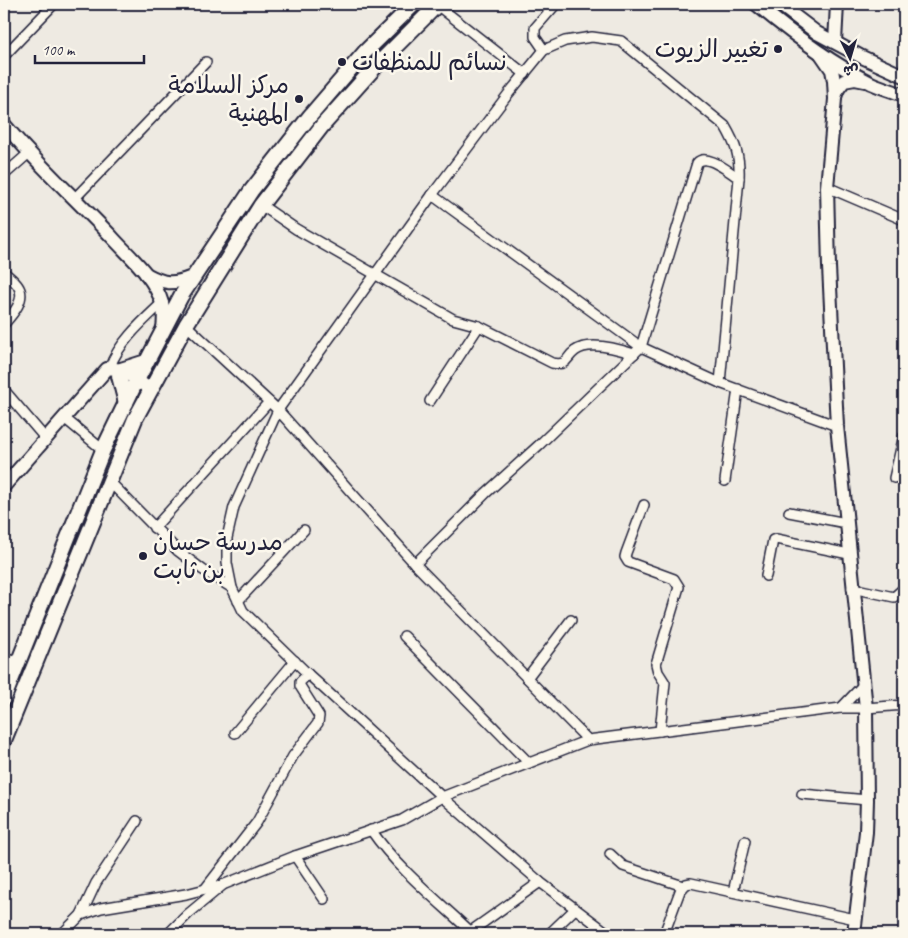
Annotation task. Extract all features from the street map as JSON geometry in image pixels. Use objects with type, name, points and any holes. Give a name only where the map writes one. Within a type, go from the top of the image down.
[{"type":"main road","points":[[4,698],[103,450],[146,362],[192,277],[250,191],[310,116],[365,52],[414,4]]},
{"type":"main road","points":[[4,740],[110,481],[149,392],[186,325],[261,205],[322,126],[375,67],[438,4]]},
{"type":"main road","points":[[126,403],[116,371],[146,362]]},
{"type":"street","points":[[4,56],[54,4]]},
{"type":"street","points":[[438,4],[525,74]]},
{"type":"street","points":[[544,50],[535,37],[535,28],[556,4]]},
{"type":"street","points":[[756,4],[787,30],[821,54],[872,83]]},
{"type":"street","points":[[779,4],[817,32],[862,57],[904,76]]},
{"type":"street","points":[[835,42],[837,4]]},
{"type":"street","points":[[609,934],[540,882],[442,797],[243,612],[232,588],[227,563],[227,538],[234,507],[278,410],[432,195],[525,74],[544,50],[564,41],[592,37],[621,41],[725,126],[734,142],[740,160],[739,178],[720,382]]},
{"type":"street","points":[[821,54],[832,70],[835,99],[827,187],[837,426],[852,588],[866,708],[868,800],[854,934]]},
{"type":"street","points":[[75,198],[206,62]]},
{"type":"street","points":[[835,99],[838,89],[844,80],[855,79],[904,95]]},
{"type":"street","points":[[4,124],[28,153],[75,198],[146,274],[162,303],[164,315],[163,329]]},
{"type":"street","points":[[4,175],[28,153]]},
{"type":"street","points":[[415,564],[486,493],[638,350],[697,163],[704,158],[710,160],[739,178]]},
{"type":"street","points":[[827,187],[904,220]]},
{"type":"street","points":[[432,195],[638,350],[837,426]]},
{"type":"street","points":[[261,205],[296,229],[453,319],[479,326],[552,363],[566,362],[574,351],[584,347],[603,346],[638,350]]},
{"type":"street","points":[[4,272],[18,286],[21,294],[19,303],[4,324]]},
{"type":"street","points":[[146,274],[160,281],[170,283],[192,277]]},
{"type":"street","points":[[116,371],[114,357],[129,337],[162,303]]},
{"type":"street","points":[[186,325],[278,410],[415,564],[588,740]]},
{"type":"street","points":[[430,401],[479,326]]},
{"type":"street","points":[[4,486],[103,372],[116,371],[149,392]]},
{"type":"street","points":[[725,481],[738,389]]},
{"type":"street","points":[[4,390],[46,438]]},
{"type":"street","points":[[154,528],[269,402]]},
{"type":"street","points":[[63,417],[103,450]]},
{"type":"street","points":[[894,478],[904,434]]},
{"type":"street","points":[[110,481],[178,551],[203,570],[232,588]]},
{"type":"street","points":[[644,506],[626,553],[626,560],[674,579],[679,587],[656,664],[658,672],[665,683],[660,731]]},
{"type":"street","points":[[789,512],[846,523]]},
{"type":"street","points":[[238,601],[304,530]]},
{"type":"street","points":[[766,576],[772,540],[776,539],[849,554]]},
{"type":"street","points":[[852,588],[894,597],[904,588]]},
{"type":"street","points":[[527,678],[571,620]]},
{"type":"street","points":[[404,636],[529,763]]},
{"type":"street","points":[[4,655],[16,666]]},
{"type":"street","points":[[235,732],[295,661]]},
{"type":"street","points":[[205,889],[257,822],[294,756],[318,723],[319,716],[300,686],[300,682],[308,674]]},
{"type":"street","points":[[841,708],[864,684]]},
{"type":"street","points":[[81,915],[101,908],[186,894],[226,884],[295,856],[402,820],[442,797],[588,740],[841,708],[904,705]]},
{"type":"street","points":[[802,794],[868,800]]},
{"type":"street","points":[[62,934],[81,915],[96,883],[137,821]]},
{"type":"street","points":[[371,830],[383,848],[468,933],[540,882]]},
{"type":"street","points":[[733,892],[745,842]]},
{"type":"street","points":[[610,854],[623,866],[683,886],[691,883],[855,919]]},
{"type":"street","points":[[295,856],[324,899]]},
{"type":"street","points":[[168,934],[188,914],[226,884]]},
{"type":"street","points":[[664,934],[683,886]]},
{"type":"street","points":[[549,934],[575,909]]},
{"type":"place","name":"تغيير الزيوت","points":[[778,49]]},
{"type":"place","name":"نسائم للمنظفات","points":[[342,62]]},
{"type":"place","name":"مركز السلامة المهنية","points":[[299,99]]},
{"type":"place","name":"مدرسة حسان بن ثابت","points":[[143,556]]}]
